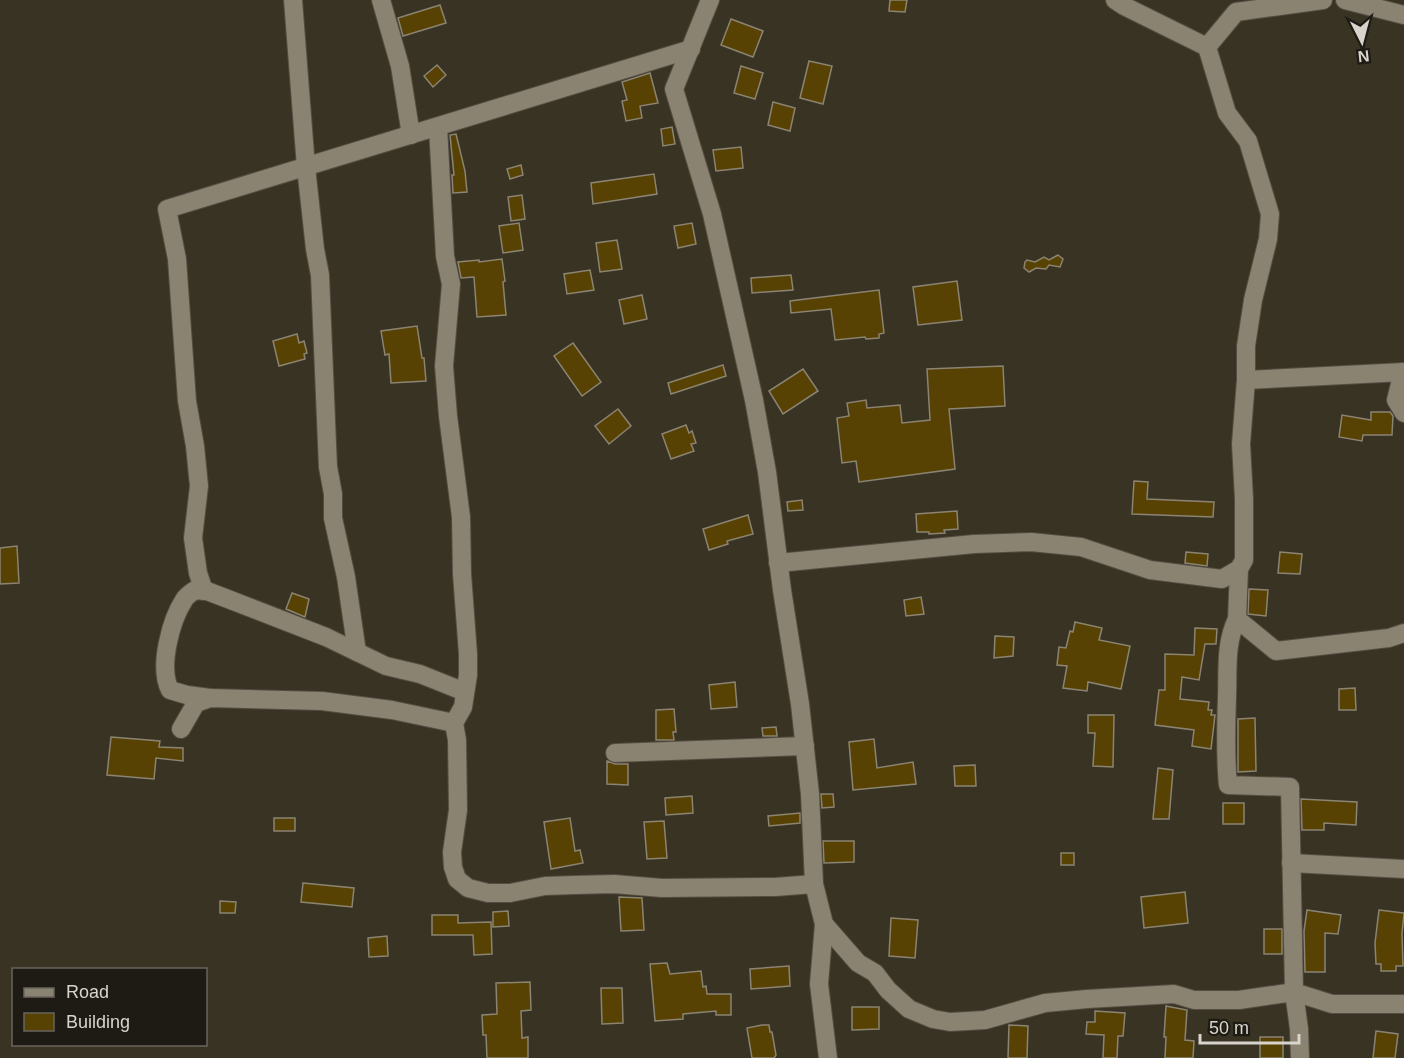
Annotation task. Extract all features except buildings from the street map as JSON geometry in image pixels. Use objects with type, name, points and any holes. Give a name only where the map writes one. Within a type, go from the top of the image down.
[{"type":"street","points":[[293,0],[306,167],[315,249],[321,275],[328,467],[333,494],[333,518],[346,577],[357,652]]},
{"type":"street","points":[[381,0],[400,66],[411,135]]},
{"type":"street","points":[[710,0],[674,89],[712,214],[754,400],[767,472],[805,746],[810,794],[814,884],[824,924],[819,984],[828,1058]]},
{"type":"street","points":[[1115,0],[1207,47],[1227,113],[1248,141],[1270,214],[1268,239],[1253,300],[1246,346],[1241,444],[1244,560],[1239,569],[1237,619],[1231,632],[1228,652],[1225,762],[1228,785],[1290,787],[1294,992],[1300,1058]]},
{"type":"street","points":[[1207,47],[1236,12],[1323,0]]},
{"type":"street","points":[[1345,0],[1404,15]]},
{"type":"street","points":[[204,591],[198,573],[193,538],[199,486],[187,401],[177,259],[168,209],[691,49]]},
{"type":"street","points":[[438,127],[445,256],[451,284],[444,366],[461,517],[462,574],[468,654],[468,675],[463,707],[454,723],[457,740],[458,810],[452,852],[457,879],[468,888],[488,893],[510,893],[545,886],[574,885],[614,884],[662,888],[775,887],[814,884]]},
{"type":"street","points":[[1246,380],[1403,372],[1396,400],[1404,413]]},
{"type":"street","points":[[778,562],[974,544],[1031,542],[1081,547],[1150,570],[1222,579],[1239,569]]},
{"type":"street","points":[[454,723],[322,701],[210,698],[187,695],[170,690],[166,683],[164,667],[166,646],[185,598],[195,590],[204,591],[301,627],[386,666],[420,674],[465,692]]},
{"type":"street","points":[[1237,619],[1276,651],[1389,638],[1404,633]]},
{"type":"street","points":[[181,729],[196,703],[210,698]]},
{"type":"street","points":[[615,753],[805,746]]},
{"type":"street","points":[[1291,863],[1404,869]]},
{"type":"street","points":[[824,924],[858,963],[875,973],[888,990],[909,1009],[933,1019],[950,1022],[985,1020],[1046,1004],[1144,994],[1174,994],[1194,1000],[1239,1000],[1294,992],[1332,1004],[1404,1004]]}]
